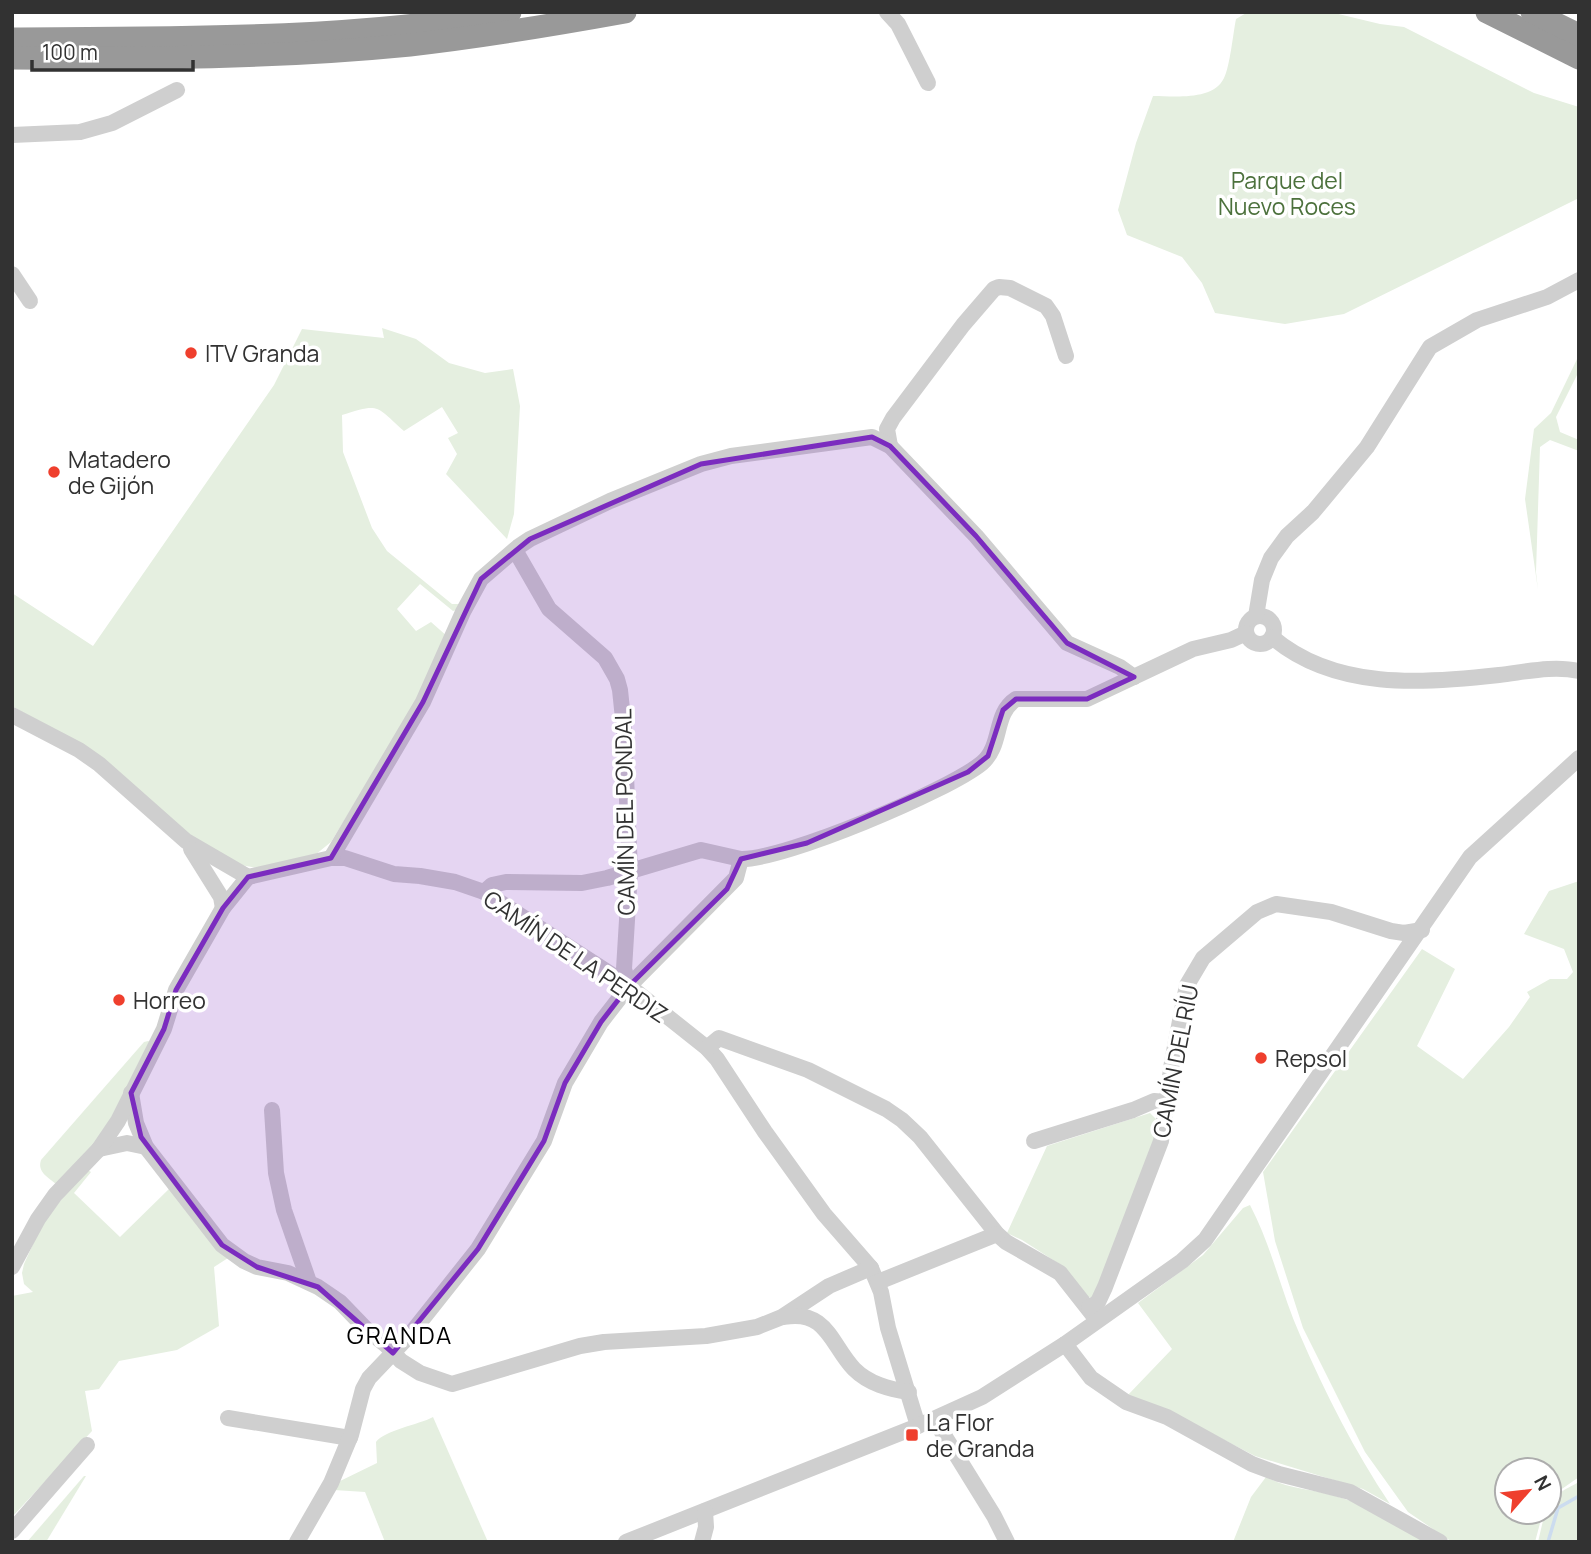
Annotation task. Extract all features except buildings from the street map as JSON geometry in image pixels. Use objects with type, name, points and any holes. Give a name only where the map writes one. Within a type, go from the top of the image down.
[{"type":"highway","points":[[12,38],[211,38],[314,33],[510,12]]},
{"type":"highway","points":[[12,58],[214,57],[320,52],[502,34],[625,12]]},
{"type":"highway","points":[[1487,12],[1579,58]]},
{"type":"highway","points":[[1532,12],[1579,35]]},
{"type":"street","points":[[887,12],[898,24],[928,83]]},
{"type":"street","points":[[12,135],[80,132],[112,123],[177,90]]},
{"type":"street","points":[[12,274],[30,301]]},
{"type":"street","points":[[1256,616],[1262,580],[1271,558],[1287,536],[1313,512],[1367,447],[1424,352],[1477,320],[1547,297],[1579,280]]},
{"type":"street","points":[[890,446],[887,429],[893,418],[994,289],[1003,286],[1010,288],[1046,306],[1053,316],[1066,356]]},
{"type":"street","points":[[331,858],[423,702],[463,612],[481,579],[530,539],[610,501],[701,464],[731,456],[872,437],[890,446],[976,536],[1068,643],[1120,667],[1134,677]]},
{"type":"street","name":"CAMÍN DEL PONDAL","points":[[514,550],[549,609],[604,658],[617,679],[624,728],[630,871],[624,969],[629,986]]},
{"type":"street","points":[[1272,637],[1260,644],[1251,641],[1246,633],[1248,621],[1256,616],[1265,617],[1272,623],[1272,637],[1289,652],[1358,678],[1394,681],[1490,676],[1555,668],[1579,671]]},
{"type":"street","points":[[484,892],[492,885],[506,882],[582,883],[701,850],[751,859],[807,843],[890,811],[983,762],[993,750],[1003,710],[1016,699],[1087,699],[1192,649],[1231,640],[1246,633]]},
{"type":"street","points":[[12,715],[89,757],[186,841],[248,877],[223,908],[176,990],[164,1029],[118,1121],[99,1149],[55,1195],[38,1219],[12,1267]]},
{"type":"street","points":[[626,1542],[918,1426],[982,1397],[1065,1344],[1092,1314],[1182,1261],[1205,1240],[1470,857],[1579,758]]},
{"type":"street","points":[[186,841],[221,897],[223,908]]},
{"type":"street","name":"CAMÍN DE LA PERDIZ","points":[[248,877],[331,858],[345,859],[394,874],[455,882],[484,892],[629,986],[707,1048],[824,1214],[874,1275],[918,1426]]},
{"type":"street","points":[[297,1542],[321,1503],[350,1438],[369,1378],[441,1297],[478,1249],[544,1141],[565,1083],[587,1044],[629,986],[732,883],[741,859]]},
{"type":"street","name":"CAMÍN DEL RÍU","points":[[1092,1314],[1161,1141],[1187,985],[1203,958],[1257,912],[1268,906],[1285,904],[1331,912],[1391,931],[1404,933],[1422,930]]},
{"type":"street","points":[[707,1048],[719,1038],[808,1070],[902,1120],[920,1137],[997,1234],[1060,1273],[1092,1314]]},
{"type":"street","points":[[131,1093],[136,1123],[146,1147],[222,1245],[257,1267],[288,1273],[309,1282],[340,1302],[401,1362],[420,1373],[452,1384],[580,1346],[734,1333],[757,1327],[782,1317],[829,1286],[874,1275],[997,1234]]},
{"type":"street","points":[[1034,1142],[1154,1101],[1166,1102]]},
{"type":"street","points":[[272,1110],[276,1173],[284,1210],[309,1282]]},
{"type":"street","points":[[99,1149],[127,1143],[146,1147]]},
{"type":"street","points":[[782,1317],[794,1315],[811,1319],[828,1331],[855,1369],[884,1388],[911,1400],[883,1440]]},
{"type":"street","points":[[1065,1344],[1091,1378],[1126,1402],[1167,1417],[1261,1467],[1350,1492],[1440,1542]]},
{"type":"street","points":[[228,1418],[350,1438]]},
{"type":"street","points":[[934,1419],[995,1516],[1007,1542]]},
{"type":"street","points":[[12,1531],[87,1446]]},
{"type":"street","points":[[702,1542],[706,1527],[705,1511]]},
{"type":"highlighted area","points":[[872,437],[890,446],[976,536],[1067,643],[1134,677],[1087,699],[1016,699],[1003,710],[988,756],[968,772],[807,843],[741,859],[727,889],[629,986],[601,1022],[565,1083],[544,1141],[478,1249],[393,1353],[318,1287],[257,1267],[222,1245],[141,1137],[131,1093],[164,1029],[176,990],[223,908],[248,877],[331,858],[423,702],[481,579],[530,539],[701,464]]},
{"type":"green space","name":"Parque del Nuevo Roces","points":[[1248,12],[1330,12],[1404,27],[1534,93],[1579,107],[1579,198],[1344,314],[1285,324],[1215,313],[1202,283],[1182,257],[1127,235],[1118,210],[1136,143],[1153,96],[1192,96],[1211,91],[1219,85],[1228,66],[1236,19]]},
{"type":"green space","points":[[382,328],[416,339],[449,363],[485,373],[513,369],[520,406],[514,514],[507,539],[446,474],[457,454],[448,438],[458,433],[442,407],[404,431],[382,411],[376,409],[342,415],[343,452],[372,528],[387,551],[452,604],[462,604],[461,609],[453,611],[420,584],[397,609],[416,631],[431,622],[448,637],[422,693],[331,842],[315,855],[258,868],[235,864],[180,828],[45,725],[12,706],[12,593],[93,646],[274,385],[302,329],[384,338]]},
{"type":"green space","points":[[1579,355],[1579,371],[1556,417],[1560,432],[1579,440],[1579,451],[1550,440],[1540,447],[1536,572],[1538,590],[1525,499],[1534,429],[1551,413]]},
{"type":"green space","points":[[1579,881],[1579,1477],[1563,1488],[1563,1456],[1493,1456],[1493,1526],[1539,1526],[1535,1542],[1452,1542],[1408,1512],[1365,1452],[1303,1328],[1275,1241],[1263,1172],[1422,949],[1455,969],[1417,1046],[1463,1079],[1509,1027],[1530,997],[1527,992],[1550,979],[1567,979],[1573,972],[1564,949],[1524,934],[1549,891]]},
{"type":"green space","points":[[144,1042],[151,1042],[109,1125],[95,1144],[56,1184],[42,1171],[41,1160]]},
{"type":"green space","points":[[1150,1113],[1159,1122],[1152,1148],[1095,1297],[1088,1297],[1064,1267],[1007,1233],[1047,1146]]},
{"type":"green space","points":[[86,1169],[91,1172],[74,1193],[120,1237],[170,1188],[228,1258],[214,1267],[219,1326],[177,1350],[119,1361],[99,1389],[85,1391],[92,1431],[12,1517],[12,1296],[33,1292],[24,1284],[24,1264],[43,1222]]},
{"type":"green space","points":[[1250,1205],[1293,1319],[1320,1379],[1341,1422],[1390,1504],[1363,1489],[1255,1456],[1209,1432],[1127,1396],[1172,1349],[1138,1303],[1203,1255],[1243,1208]]},
{"type":"green space","points":[[433,1417],[488,1542],[385,1542],[365,1492],[334,1490],[336,1483],[377,1463],[376,1442],[380,1438]]},
{"type":"green space","points":[[84,1476],[46,1542],[27,1542]]},
{"type":"green space","points":[[1266,1477],[1282,1484],[1358,1504],[1424,1542],[1233,1542],[1251,1497]]},
{"type":"green space","points":[[1579,1482],[1579,1542],[1538,1542],[1542,1526],[1563,1526],[1563,1492]]},
{"type":"waterway","points":[[1548,1542],[1558,1508],[1579,1496]]},
{"type":"place","name":"ITV Granda","points":[[191,353]]},
{"type":"place","name":"Matadero de Gijón","points":[[54,472]]},
{"type":"place","name":"Horreo","points":[[119,1000]]},
{"type":"place","name":"Repsol","points":[[1261,1058]]},
{"type":"place","name":"La Flor de Granda","points":[[912,1435]]},
{"type":"district","name":"GRANDA","points":[[400,1334]]}]
